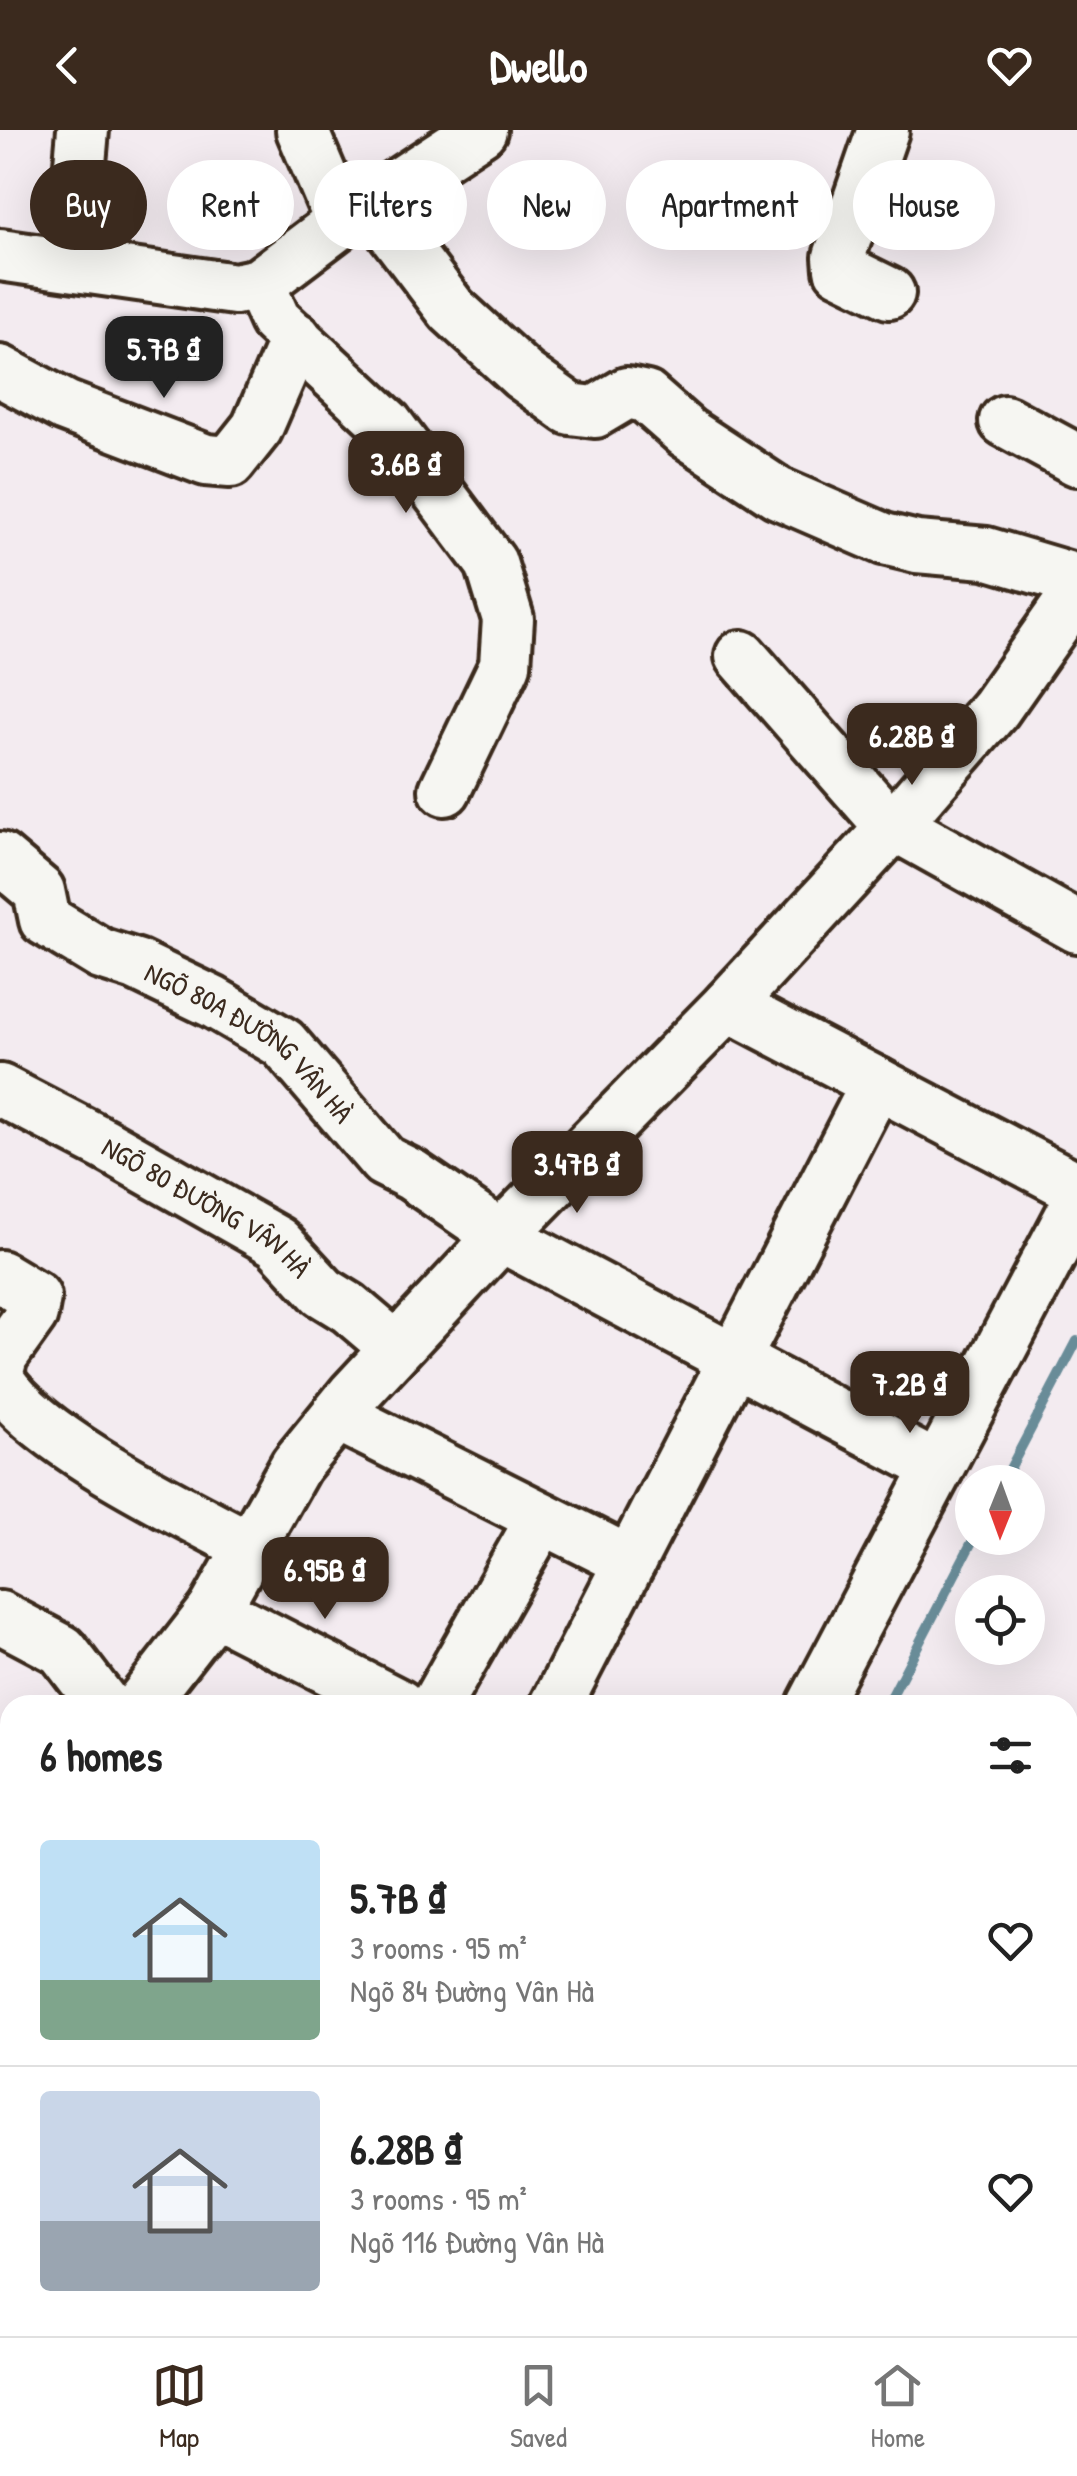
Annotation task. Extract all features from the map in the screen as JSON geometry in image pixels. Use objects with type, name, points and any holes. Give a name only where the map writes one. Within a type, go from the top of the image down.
[{"type":"street","points":[[71,264],[83,130]]},
{"type":"street","points":[[302,130],[322,160]]},
{"type":"street","points":[[436,160],[482,130]]},
{"type":"street","points":[[883,130],[839,257],[840,270],[889,293]]},
{"type":"street","points":[[0,254],[235,290],[260,284],[314,244]]},
{"type":"street","points":[[393,250],[524,375],[570,409],[595,412],[628,392],[646,397],[687,432],[778,493],[884,540],[986,553],[1077,580]]},
{"type":"street","points":[[260,284],[275,320],[387,424],[491,563],[508,619],[505,665],[445,790]]},
{"type":"street","points":[[0,371],[65,406],[206,460],[230,462],[257,428],[296,338]]},
{"type":"street","points":[[1005,422],[1077,460]]},
{"type":"street","points":[[148,1695],[214,1610],[296,1465],[337,1415],[501,1236],[728,1005],[894,825],[994,709],[1058,656],[1077,592]]},
{"type":"street","points":[[741,656],[877,811],[894,825],[1077,926]]},
{"type":"street","name":"NGÕ 80A ĐƯỜNG VÂN HÀ","points":[[0,858],[39,891],[45,920],[100,954],[136,965],[213,1002],[283,1043],[384,1161],[412,1175],[501,1236]]},
{"type":"street","points":[[728,1005],[1077,1188]]},
{"type":"street","points":[[561,1695],[877,1083]]},
{"type":"street","name":"NGÕ 80 ĐƯỜNG VÂN HÀ","points":[[0,1090],[277,1242],[323,1292],[396,1348]]},
{"type":"street","points":[[818,1695],[1077,1204]]},
{"type":"street","points":[[501,1236],[938,1468]]},
{"type":"street","points":[[0,1276],[35,1297],[32,1314],[0,1364]]},
{"type":"street","points":[[8,1412],[250,1548]]},
{"type":"street","points":[[337,1415],[630,1562]]},
{"type":"street","points":[[442,1695],[542,1518]]},
{"type":"street","points":[[214,1610],[380,1695]]},
{"type":"street","points":[[0,1617],[62,1650],[96,1695]]},
{"type":"waterway","points":[[1012,1465],[1077,1341]]},
{"type":"waterway","points":[[892,1695],[965,1555]]}]
